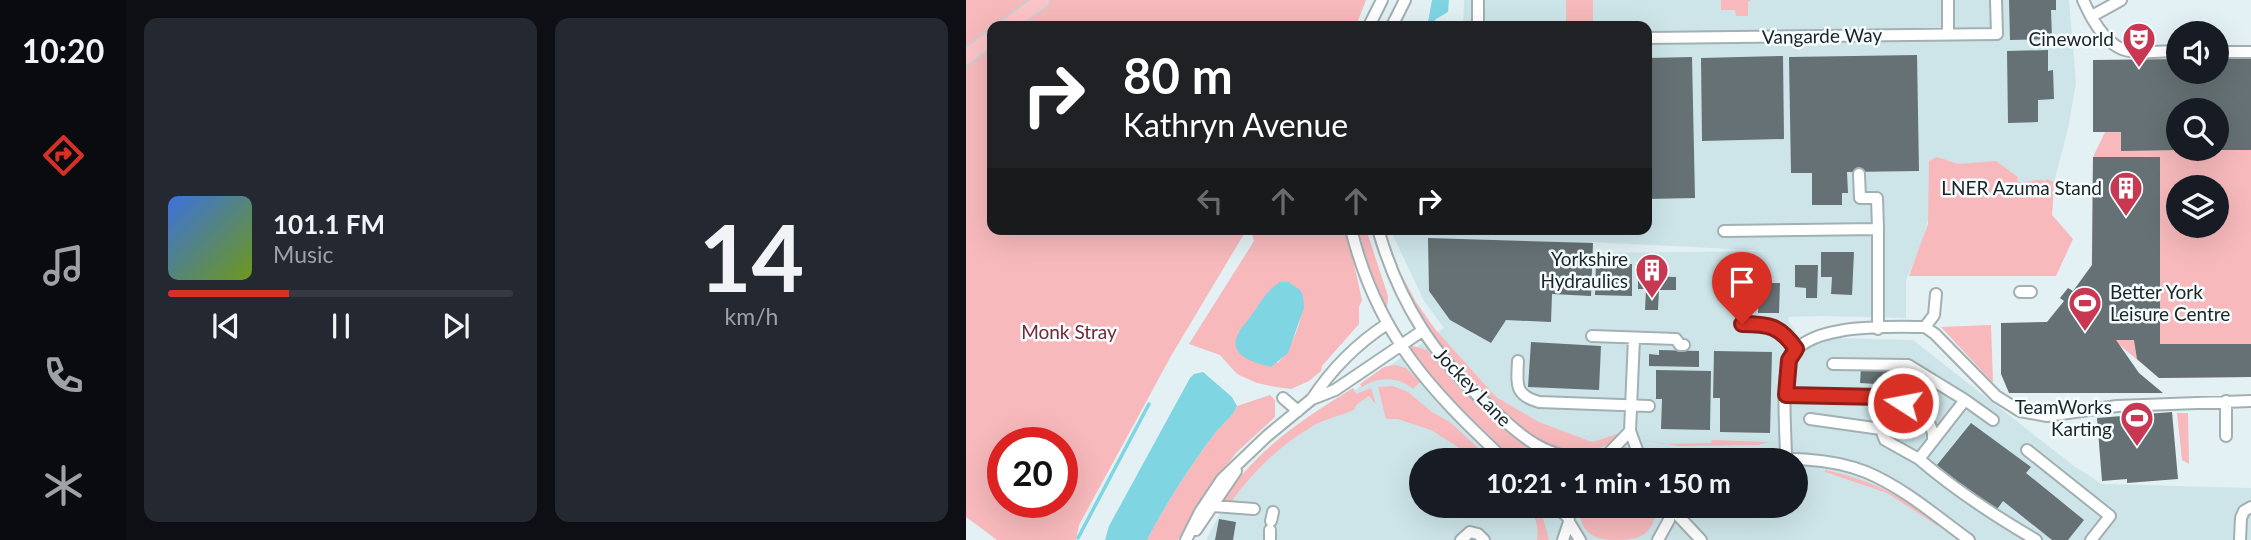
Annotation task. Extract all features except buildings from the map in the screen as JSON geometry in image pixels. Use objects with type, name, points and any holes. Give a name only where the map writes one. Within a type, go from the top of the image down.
[{"type":"main road","points":[[1014,21],[1042,0]]},
{"type":"main road","points":[[966,57],[987,41]]},
{"type":"street","points":[[1371,21],[1381,0]]},
{"type":"street","points":[[1394,21],[1405,0]]},
{"type":"street","points":[[1478,0],[1478,21]]},
{"type":"street","points":[[1948,0],[1948,34]]},
{"type":"street","name":"Vangarde Way","points":[[1652,38],[1997,34],[1996,0]]},
{"type":"street","points":[[2083,0],[2110,41],[2120,48],[2131,51],[2166,51]]},
{"type":"street","points":[[2092,16],[2121,0]]},
{"type":"street","points":[[2229,52],[2251,52]]},
{"type":"street","points":[[1859,174],[1860,198],[1877,198],[1878,329]]},
{"type":"street","points":[[1724,231],[1878,229]]},
{"type":"street","name":"Jockey Lane","points":[[1352,235],[1373,297],[1399,345],[1451,410],[1491,448]]},
{"type":"street","name":"Jockey Lane","points":[[1380,235],[1408,308],[1422,331],[1464,384],[1525,439],[1540,448]]},
{"type":"street","points":[[1927,328],[1934,315],[1936,294]]},
{"type":"street","points":[[1188,540],[1209,497],[1222,479],[1312,399],[1325,378],[1340,363],[1387,324]]},
{"type":"street","points":[[1742,324],[1774,327],[1784,332],[1796,349]]},
{"type":"street","points":[[1786,448],[1789,360],[1796,349],[1806,341],[1830,332],[1927,328],[1996,396],[2020,411],[2047,416],[2117,406],[2251,401]]},
{"type":"street","points":[[1312,399],[1335,390],[1422,331]]},
{"type":"street","points":[[1635,335],[1630,431],[1638,448]]},
{"type":"street","points":[[1592,336],[1635,335],[1676,339],[1680,345],[1684,345]]},
{"type":"street","points":[[1518,361],[1519,391],[1530,400],[1649,406]]},
{"type":"street","points":[[1833,365],[1908,365],[1993,420]]},
{"type":"street","points":[[1786,395],[1881,397],[1903,403],[1930,425],[1933,441]]},
{"type":"street","points":[[1283,398],[1298,411]]},
{"type":"street","points":[[1919,459],[1965,400]]},
{"type":"street","points":[[2225,401],[2226,436]]},
{"type":"street","points":[[1810,419],[1881,429],[1885,440],[1919,459],[1992,514],[2036,540]]},
{"type":"street","points":[[1614,448],[1630,431]]},
{"type":"street","points":[[2027,450],[2109,516],[2091,540]]},
{"type":"street","points":[[1188,540],[1243,459]]},
{"type":"street","points":[[1808,461],[1826,462],[1867,473],[1910,496],[1969,540]]},
{"type":"street","points":[[1213,506],[1253,509]]},
{"type":"street","points":[[2240,540],[2241,518],[2244,511],[2251,508]]},
{"type":"street","points":[[1563,540],[1567,518]]},
{"type":"street","points":[[1569,518],[1580,540]]},
{"type":"street","points":[[1658,540],[1669,518]]},
{"type":"street","points":[[1681,518],[1701,540]]},
{"type":"street","points":[[1461,540],[1470,532],[1478,534],[1484,540]]},
{"type":"shaded area","points":[[1464,0],[2069,0],[2076,83],[2068,129],[2054,182],[2052,215],[1930,212],[1922,244],[1906,280],[1906,318],[1820,316],[1789,317],[1788,320],[1799,337],[1913,340],[2074,466],[2102,484],[2251,488],[2251,540],[1206,540],[1230,495],[1296,431],[1444,328],[1424,301],[1393,235],[1652,235],[1652,21],[1463,21]],"holes":[[[1592,242],[1771,251],[1592,253],[1591,243]]]},
{"type":"green space","name":"Monk Stray","points":[[966,0],[1366,0],[1358,21],[987,21],[987,235],[1243,235],[1171,356],[1079,525],[1076,540],[997,540],[966,517]]},
{"type":"green space","points":[[1566,0],[1593,0],[1593,21],[1566,21]]},
{"type":"green space","points":[[1721,0],[1751,0],[1748,2],[1748,16],[1736,16],[1735,10],[1721,10]]},
{"type":"green space","points":[[2105,132],[2166,133],[2166,161],[2229,161],[2229,143],[2251,133],[2251,377],[2159,378],[2091,321],[2093,157]]},
{"type":"green space","points":[[1937,157],[1958,164],[1996,161],[2018,177],[2017,181],[2047,179],[2054,182],[2052,215],[2073,239],[2056,276],[1909,276],[1928,224],[1929,161]]},
{"type":"green space","points":[[1252,235],[1347,235],[1362,300],[1359,307],[1359,324],[1322,366],[1321,371],[1309,381],[1291,389],[1257,383],[1237,374],[1220,355],[1189,344],[1254,241]],"holes":[[[1289,282],[1297,288],[1303,302],[1300,320],[1293,340],[1278,363],[1238,333],[1252,316]]]},
{"type":"green space","points":[[1360,235],[1368,235],[1388,296],[1387,311],[1371,275]]},
{"type":"green space","points":[[1386,235],[1400,272],[1416,302],[1435,329],[1496,397],[1539,422],[1592,442],[1621,433],[1599,448],[1556,448],[1534,437],[1504,413],[1458,368],[1427,328],[1398,273]]},
{"type":"green space","points":[[1991,325],[1993,383],[1941,327]]},
{"type":"green space","points":[[1406,346],[1427,350],[1459,387],[1502,428],[1528,448],[1502,448],[1440,388]]},
{"type":"green space","points":[[1395,365],[1406,368],[1420,382],[1413,389],[1401,382],[1387,379],[1362,387],[1360,384],[1384,367]]},
{"type":"green space","points":[[1393,386],[1408,392],[1432,412],[1450,422],[1478,448],[1459,448],[1431,430],[1398,419],[1386,419],[1378,387]]},
{"type":"green space","points":[[1353,388],[1356,394],[1371,388],[1376,404],[1369,396],[1356,405],[1354,410],[1308,429],[1266,462],[1231,502],[1222,501],[1250,466],[1281,437]]},
{"type":"green space","points":[[1270,395],[1275,400],[1275,417],[1237,452],[1206,491],[1178,540],[1147,540],[1188,471],[1237,406]]},
{"type":"green space","points":[[2177,413],[2188,413],[2189,464],[2182,460]]},
{"type":"green space","points":[[1712,440],[1769,442],[1758,445],[1667,444],[1711,443]]},
{"type":"green space","points":[[1825,470],[1886,490],[1940,524],[1938,526],[1887,493]]},
{"type":"green space","points":[[1535,518],[1543,518],[1549,540],[1537,540]]},
{"type":"green space","points":[[1580,518],[1654,518],[1650,529],[1640,536],[1617,540],[1594,536]]},
{"type":"water","points":[[1432,0],[1449,0],[1448,12],[1434,21],[1428,21]]},
{"type":"water","points":[[1280,282],[1289,282],[1300,290],[1304,308],[1288,353],[1271,367],[1244,357],[1236,348],[1236,342],[1241,329],[1264,297]]},
{"type":"water","points":[[1203,372],[1232,397],[1237,406],[1235,410],[1188,471],[1147,540],[1105,540],[1109,526],[1190,378]]},
{"type":"waterway","points":[[1078,538],[1149,404]]},
{"type":"place","name":"Cineworld","points":[[2139,69]]},
{"type":"place","name":"LNER Azuma Stand","points":[[2126,218]]},
{"type":"place","name":"Yorkshire Hydraulics","points":[[1652,300]]},
{"type":"place","name":"Better York Leisure Centre","points":[[2085,333]]},
{"type":"place","name":"TeamWorks Karting","points":[[2137,448]]},
{"type":"route","points":[[1742,324],[1774,327],[1784,332],[1796,349],[1789,360],[1786,395],[1881,397],[1903,403]]}]
